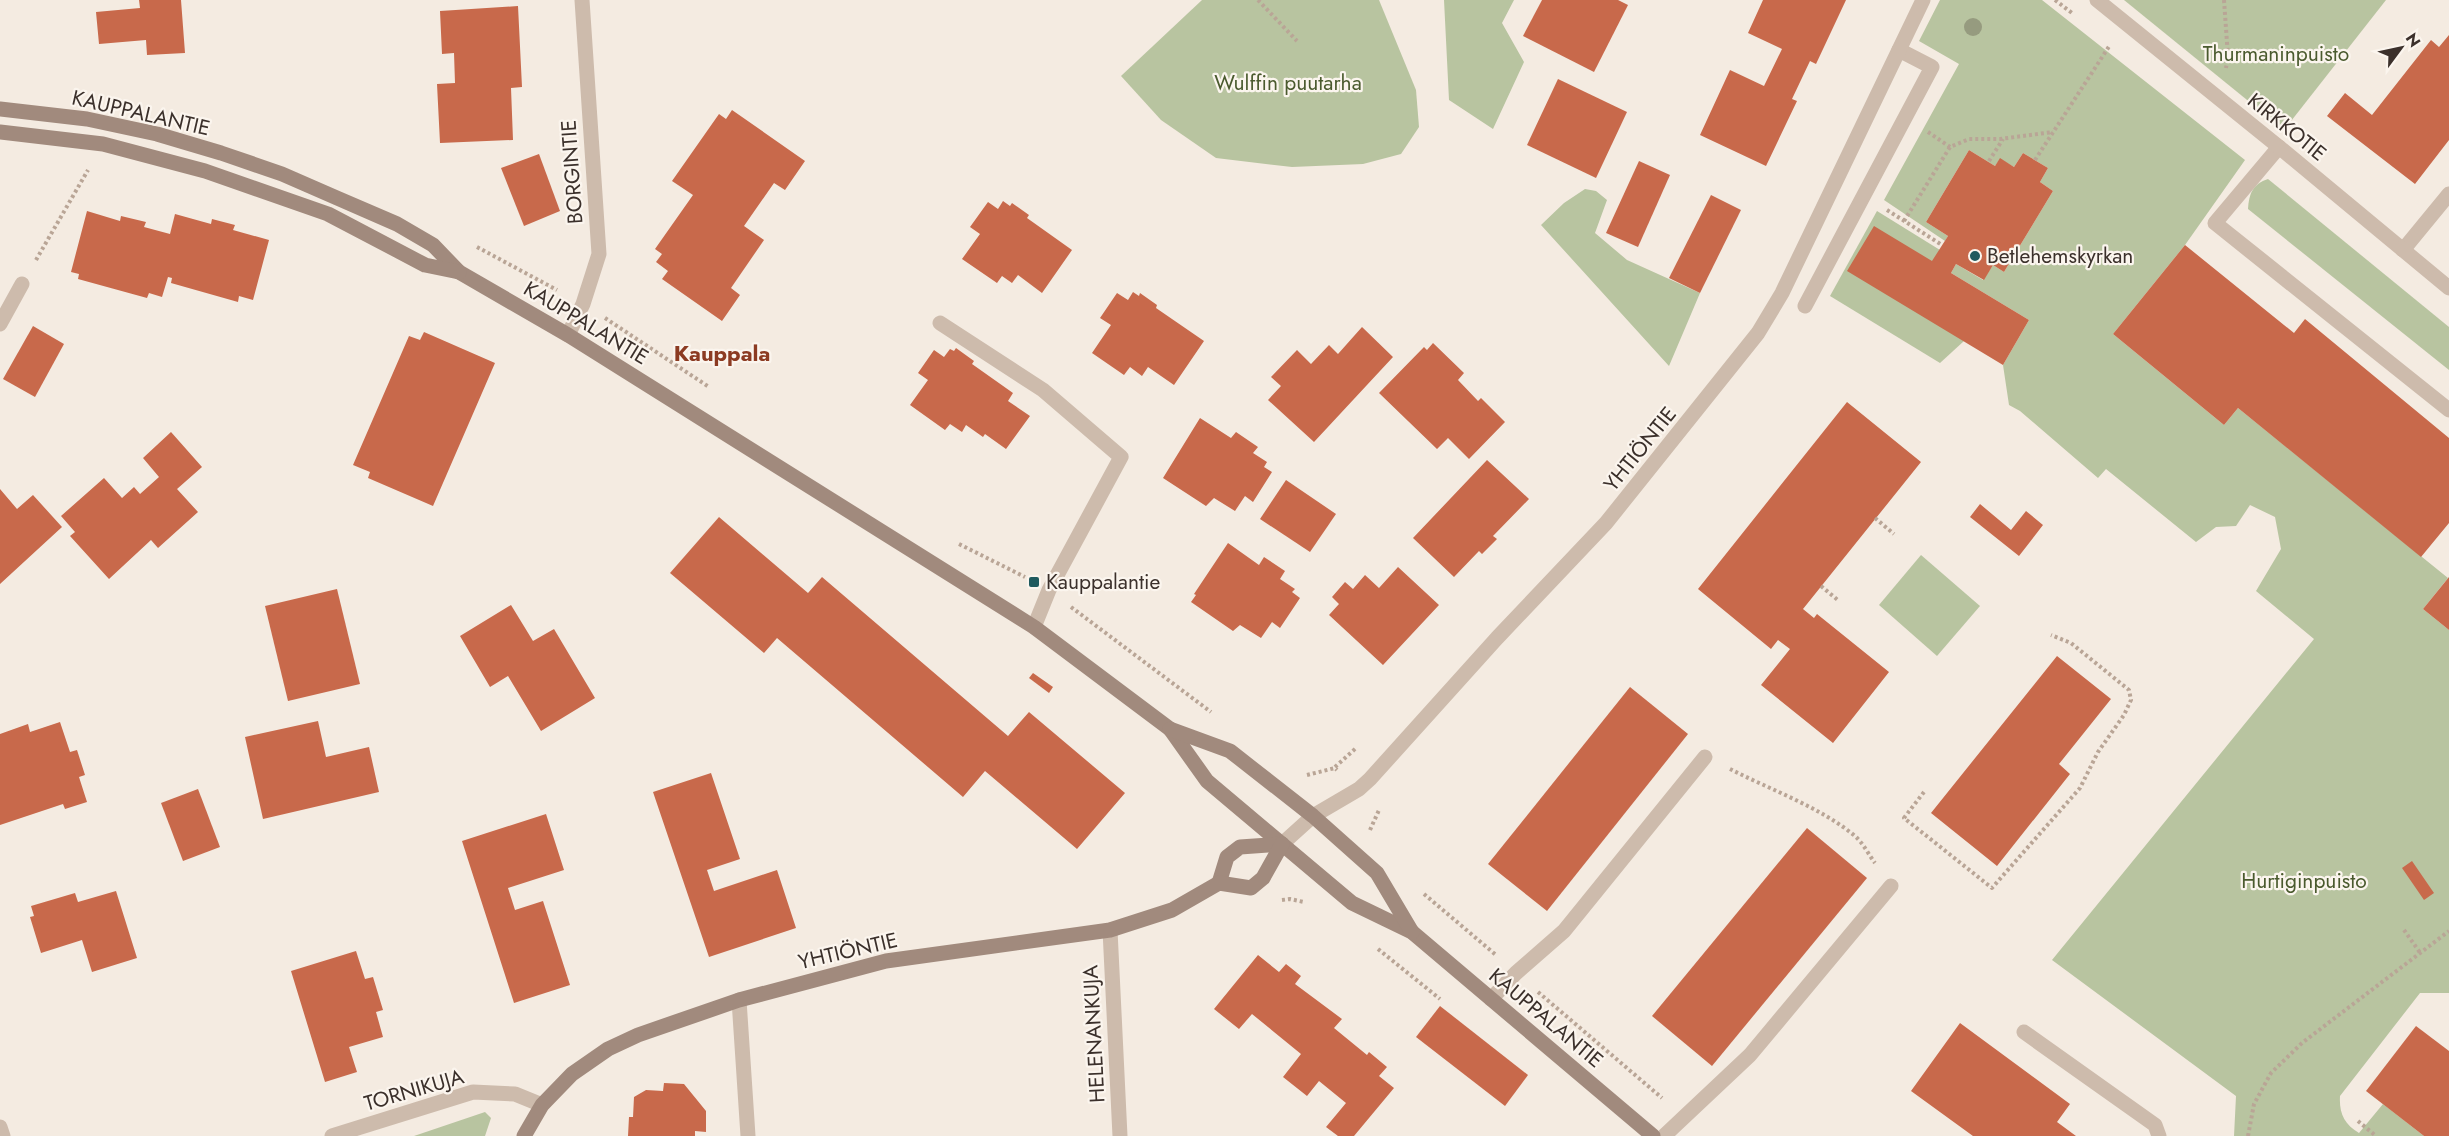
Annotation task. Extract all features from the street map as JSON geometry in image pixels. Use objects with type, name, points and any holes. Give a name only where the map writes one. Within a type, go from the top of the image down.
[{"type":"street","name":"BORGINTIE","points":[[568,335],[583,303],[599,254],[582,0]]},
{"type":"street","name":"YHTIÖNTIE","points":[[524,1136],[542,1105],[572,1074],[608,1050],[638,1035],[739,1000],[886,961],[1110,930],[1172,910],[1219,884],[1251,888],[1263,878],[1282,844],[1313,816],[1359,789],[1370,779],[1497,638],[1606,523],[1758,333],[1782,292],[1923,0]]},
{"type":"street","name":"KIRKKOTIE","points":[[2097,0],[2449,288]]},
{"type":"street","points":[[1805,306],[1932,67],[1899,50]]},
{"type":"street","name":"KAUPPALANTIE","points":[[0,109],[87,119],[157,134],[221,153],[282,174],[397,225],[433,245],[459,272],[568,335],[1034,627],[1170,729],[1230,751],[1313,816],[1377,873],[1412,932]]},
{"type":"street","name":"KAUPPALANTIE","points":[[0,132],[103,144],[205,171],[328,214],[425,265],[459,272]]},
{"type":"street","points":[[2279,147],[2215,223],[2449,410]]},
{"type":"street","points":[[2403,250],[2449,194]]},
{"type":"street","points":[[0,324],[22,284]]},
{"type":"street","points":[[940,322],[1043,390],[1121,457],[1049,591],[1034,627]]},
{"type":"street","name":"KAUPPALANTIE","points":[[1170,729],[1207,781],[1352,903],[1412,932],[1653,1136]]},
{"type":"street","points":[[1491,999],[1516,973],[1564,931],[1705,757]]},
{"type":"street","points":[[1219,884],[1227,857],[1240,847],[1282,844]]},
{"type":"street","points":[[1664,1136],[1750,1055],[1891,886]]},
{"type":"street","name":"HELENANKUJA","points":[[1110,930],[1120,1136]]},
{"type":"street","points":[[739,1000],[748,1136]]},
{"type":"street","points":[[2024,1032],[2155,1125],[2159,1136]]},
{"type":"street","name":"TORNIKUJA","points":[[332,1136],[473,1092],[515,1094],[542,1105]]},
{"type":"street","points":[[0,1126],[3,1136]]},
{"type":"path","points":[[1258,0],[1297,41]]},
{"type":"path","points":[[2212,93],[2224,77],[2228,57],[2224,0]]},
{"type":"path","points":[[2035,160],[2110,44]]},
{"type":"path","points":[[1923,128],[1950,147]]},
{"type":"path","points":[[1904,221],[1950,147],[1969,139],[2003,139],[2053,132]]},
{"type":"path","points":[[1989,161],[2003,139]]},
{"type":"path","points":[[22,284],[103,144]]},
{"type":"path","points":[[1864,195],[1942,245]]},
{"type":"path","points":[[1875,518],[1894,534]]},
{"type":"path","points":[[1821,586],[1839,601]]},
{"type":"path","points":[[1924,792],[1904,818],[1992,888],[2080,788],[2098,752],[2124,715],[2131,700],[2129,690],[2071,643],[2051,635]]},
{"type":"path","points":[[1335,768],[1358,747]]},
{"type":"path","points":[[1705,757],[1783,793],[1857,837],[1891,886]]},
{"type":"path","points":[[2404,930],[2421,954]]},
{"type":"path","points":[[2248,1136],[2254,1104],[2271,1073],[2302,1043],[2449,931]]},
{"type":"path","points":[[2358,1121],[2376,1136]]},
{"type":"green space","name":"Wulffin puutarha","points":[[1202,0],[1379,0],[1416,90],[1419,127],[1401,154],[1363,164],[1292,167],[1216,158],[1161,120],[1121,76]]},
{"type":"green space","points":[[1444,0],[1514,0],[1502,23],[1524,62],[1493,129],[1449,100]]},
{"type":"green space","name":"Hurtiginpuisto","points":[[1940,0],[2042,0],[2245,160],[2185,245],[2113,334],[2224,425],[2238,408],[2448,578],[2423,609],[2449,630],[2449,993],[2420,993],[2340,1096],[2340,1108],[2344,1117],[2359,1133],[2383,1104],[2424,1136],[2234,1136],[2236,1096],[2052,960],[2314,639],[2256,591],[2281,549],[2275,517],[2250,505],[2236,526],[2216,527],[2196,542],[2106,469],[2098,478],[2020,411],[2009,405],[2003,365],[2029,320],[1951,273],[1956,264],[1983,280],[1993,265],[2004,272],[2053,191],[2040,182],[2048,168],[2023,153],[2014,167],[2000,159],[1995,166],[1969,150],[1926,222],[1948,236],[1945,241],[1884,200],[1959,64],[1919,41]]},
{"type":"green space","name":"Thurmaninpuisto","points":[[2124,0],[2386,0],[2284,130]]},
{"type":"green space","points":[[2268,179],[2449,327],[2449,370],[2248,209],[2249,198],[2253,190]]},
{"type":"green space","points":[[1585,189],[1596,191],[1607,200],[1595,233],[1627,260],[1700,293],[1669,366],[1541,225],[1564,203]]},
{"type":"green space","points":[[1877,211],[1940,250],[1964,341],[1940,363],[1830,296]]},
{"type":"green space","points":[[1921,555],[1980,606],[1937,656],[1879,605]]},
{"type":"green space","points":[[485,1112],[491,1118],[485,1136],[414,1136]]},
{"type":"building","points":[[139,0],[181,0],[185,53],[147,55],[146,40],[99,44],[96,12],[140,8]]},
{"type":"building","points":[[1542,0],[1618,0],[1628,5],[1594,72],[1523,36]]},
{"type":"building","points":[[1763,0],[1846,0],[1816,64],[1810,61],[1792,99],[1797,101],[1766,166],[1700,135],[1730,70],[1764,86],[1782,49],[1748,33]]},
{"type":"building","points":[[518,6],[522,87],[511,88],[513,140],[440,143],[437,84],[455,83],[454,53],[442,54],[440,11]]},
{"type":"building","points":[[2449,35],[2449,140],[2415,184],[2327,116],[2345,93],[2372,115],[2431,40],[2439,47]]},
{"type":"building","points":[[1558,79],[1627,112],[1596,178],[1527,145]]},
{"type":"building","points":[[732,110],[805,161],[785,190],[774,183],[744,226],[764,240],[731,288],[740,295],[722,321],[662,279],[668,271],[656,262],[662,254],[655,249],[693,195],[672,181],[719,114],[726,119]]},
{"type":"building","name":"Betlehemskyrkan","points":[[1969,150],[1995,166],[2000,158],[2014,167],[2023,153],[2048,168],[2040,182],[2053,191],[2004,272],[1993,265],[1984,280],[1956,264],[1951,273],[2029,320],[2003,365],[1847,271],[1874,226],[1932,261],[1948,236],[1926,222]]},
{"type":"building","points":[[539,154],[560,211],[524,226],[501,168]]},
{"type":"building","points":[[1639,161],[1670,175],[1638,247],[1606,233]]},
{"type":"building","points":[[1711,195],[1741,210],[1700,293],[1669,278]]},
{"type":"building","points":[[1003,201],[1010,206],[1012,203],[1029,215],[1027,218],[1072,250],[1042,293],[1018,275],[1012,283],[1002,276],[997,283],[962,259],[980,234],[970,227],[988,202],[998,209]]},
{"type":"building","points":[[87,211],[120,221],[121,216],[146,222],[144,227],[170,234],[175,214],[211,224],[212,219],[235,225],[233,230],[269,240],[253,300],[239,296],[238,302],[171,283],[172,278],[168,277],[162,297],[149,293],[147,298],[78,279],[79,274],[71,272]]},
{"type":"building","points":[[2185,245],[2294,333],[2305,319],[2449,438],[2449,523],[2421,557],[2238,408],[2224,425],[2113,334]]},
{"type":"building","points":[[1133,292],[1139,296],[1140,293],[1157,305],[1156,308],[1204,341],[1174,385],[1148,367],[1142,376],[1130,367],[1124,375],[1092,353],[1111,325],[1100,318],[1117,293],[1128,300]]},
{"type":"building","points":[[33,326],[64,344],[35,397],[3,379]]},
{"type":"building","points":[[1362,327],[1393,357],[1314,442],[1268,400],[1281,386],[1271,377],[1297,350],[1311,364],[1329,345],[1338,354]]},
{"type":"building","points":[[424,332],[495,363],[433,506],[368,478],[370,472],[353,465],[409,336],[420,340]]},
{"type":"building","points":[[1433,343],[1464,373],[1458,380],[1478,401],[1481,398],[1505,422],[1469,459],[1448,438],[1437,449],[1379,393],[1424,347],[1427,350]]},
{"type":"building","points":[[956,348],[974,361],[972,364],[1013,393],[1008,401],[1030,416],[1006,449],[985,434],[983,437],[966,425],[962,432],[950,424],[945,430],[910,405],[928,380],[918,373],[934,350],[944,357],[950,349],[954,351]]},
{"type":"building","points":[[1847,402],[1921,462],[1803,609],[1814,618],[1817,614],[1889,672],[1833,743],[1761,685],[1790,649],[1778,640],[1771,649],[1698,589]]},
{"type":"building","points":[[1200,418],[1231,438],[1236,432],[1258,447],[1253,453],[1267,462],[1264,467],[1272,472],[1253,502],[1245,496],[1235,511],[1214,498],[1206,506],[1163,478]]},
{"type":"building","points":[[171,432],[202,467],[177,489],[198,512],[158,548],[151,540],[109,579],[70,536],[75,532],[61,516],[104,478],[122,498],[134,487],[140,494],[159,477],[143,458]]},
{"type":"building","points":[[1487,460],[1529,499],[1493,536],[1497,539],[1482,554],[1479,551],[1454,577],[1413,538]]},
{"type":"building","points":[[1286,480],[1336,514],[1310,552],[1260,519]]},
{"type":"building","points":[[0,489],[17,509],[33,495],[62,527],[0,584]]},
{"type":"building","points":[[1980,504],[2011,530],[2026,511],[2043,525],[2019,556],[1970,517]]},
{"type":"building","points":[[719,517],[808,593],[822,577],[1008,736],[1029,712],[1125,793],[1077,849],[985,771],[963,797],[777,638],[764,653],[670,573]]},
{"type":"building","points":[[1228,543],[1259,565],[1264,557],[1285,571],[1280,579],[1295,589],[1292,592],[1300,598],[1280,628],[1272,622],[1261,638],[1240,625],[1233,631],[1191,602]]},
{"type":"building","points":[[1398,567],[1439,605],[1383,665],[1329,615],[1339,604],[1332,597],[1345,582],[1353,589],[1365,575],[1379,588]]},
{"type":"building","points":[[2449,577],[2449,630],[2423,609]]},
{"type":"building","points":[[337,589],[360,684],[288,701],[265,606]]},
{"type":"building","points":[[511,605],[533,641],[554,629],[595,698],[541,731],[508,676],[490,687],[460,636]]},
{"type":"building","points":[[2057,656],[2111,699],[2059,764],[2070,774],[1997,866],[1931,813]]},
{"type":"building","points":[[1033,673],[1053,687],[1049,693],[1029,678]]},
{"type":"building","points":[[1630,687],[1688,734],[1547,911],[1488,864]]},
{"type":"building","points":[[318,721],[326,757],[369,747],[379,792],[263,819],[245,737]]},
{"type":"building","points":[[60,722],[70,752],[77,750],[85,775],[79,777],[87,802],[65,809],[63,804],[0,825],[0,734],[28,724],[30,732]]},
{"type":"building","points":[[711,773],[740,859],[707,870],[714,891],[777,870],[796,928],[709,957],[653,792]]},
{"type":"building","points":[[198,789],[220,847],[183,861],[161,803]]},
{"type":"building","points":[[546,814],[564,870],[508,888],[515,910],[543,901],[570,985],[514,1003],[462,841]]},
{"type":"building","points":[[1807,828],[1867,878],[1712,1066],[1652,1016]]},
{"type":"building","points":[[2412,861],[2434,893],[2424,900],[2402,868]]},
{"type":"building","points":[[116,891],[137,958],[92,972],[82,940],[41,953],[30,917],[34,916],[31,906],[75,893],[78,902]]},
{"type":"building","points":[[356,951],[365,979],[373,977],[383,1010],[376,1012],[383,1037],[349,1047],[357,1072],[325,1082],[291,971]]},
{"type":"building","points":[[1258,955],[1279,972],[1286,964],[1301,976],[1295,984],[1342,1019],[1334,1028],[1367,1055],[1369,1052],[1387,1067],[1379,1076],[1394,1088],[1354,1136],[1338,1136],[1326,1127],[1346,1103],[1319,1081],[1307,1096],[1283,1077],[1301,1054],[1252,1014],[1239,1029],[1214,1009]]},
{"type":"building","points":[[1440,1006],[1528,1075],[1505,1106],[1416,1037]]},
{"type":"building","points":[[1960,1023],[2070,1104],[2057,1122],[2076,1136],[1973,1136],[1911,1091]]},
{"type":"building","points":[[2416,1026],[2449,1051],[2449,1136],[2424,1136],[2366,1091]]},
{"type":"building","points":[[664,1083],[684,1084],[706,1111],[706,1132],[695,1131],[695,1136],[628,1136],[629,1117],[633,1117],[634,1097],[646,1090],[663,1091]]},
{"type":"place","name":"Betlehemskyrkan","points":[[1975,256]]},
{"type":"place","name":"Kauppalantie","points":[[1034,582]]},
{"type":"district","name":"Kauppala","points":[[722,353]]}]
